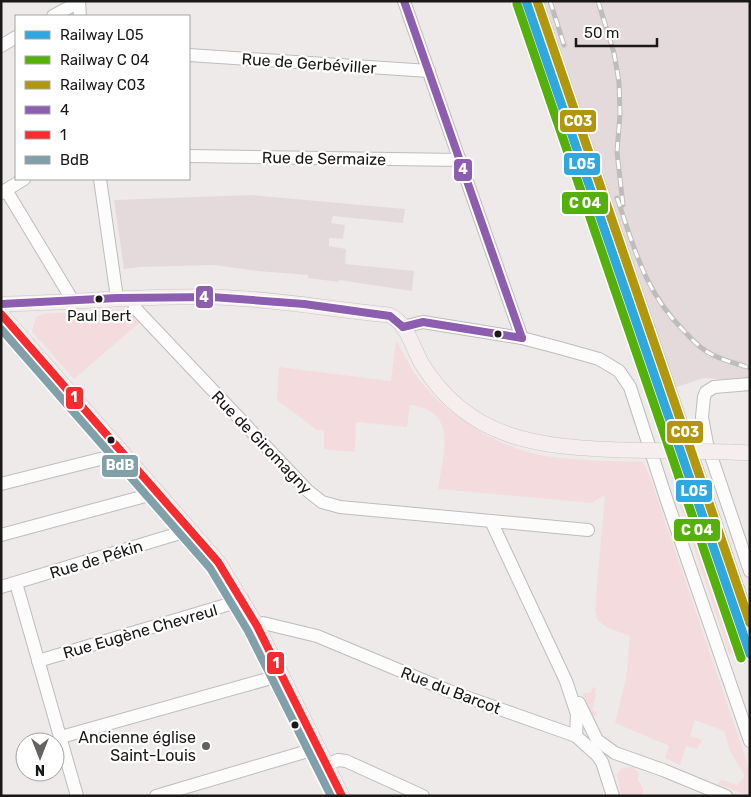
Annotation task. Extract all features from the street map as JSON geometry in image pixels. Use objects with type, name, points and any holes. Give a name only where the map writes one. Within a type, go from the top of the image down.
[{"type":"main road","points":[[1,304],[117,298],[212,297],[304,304],[390,316],[403,327],[422,364],[444,394],[491,429],[534,443],[573,449],[750,453]]},
{"type":"main road","points":[[1,314],[218,562],[258,626],[342,796]]},
{"type":"street","points":[[404,1],[522,338]]},
{"type":"street","points":[[55,15],[79,2],[80,15]]},
{"type":"street","points":[[1,46],[15,38]]},
{"type":"street","name":"Rue de Gerbéviller","points":[[190,55],[428,70]]},
{"type":"street","name":"Rue de Sermaize","points":[[190,156],[460,160]]},
{"type":"street","points":[[22,180],[4,191],[73,301]]},
{"type":"street","points":[[100,180],[117,298]]},
{"type":"street","name":"Rue de Giromagny","points":[[134,298],[136,308],[308,491],[322,502],[340,507],[491,521]]},
{"type":"street","points":[[403,327],[423,322],[522,338],[599,359],[619,371],[630,387],[666,498],[750,741]]},
{"type":"street","points":[[750,384],[714,387],[706,392],[702,417],[706,444],[750,571]]},
{"type":"street","points":[[1,484],[124,453]]},
{"type":"street","points":[[1,535],[157,492]]},
{"type":"street","points":[[491,521],[588,530]]},
{"type":"street","points":[[491,521],[566,681],[597,740],[615,753],[726,796]]},
{"type":"street","name":"Rue de Pékin","points":[[1,587],[190,530]]},
{"type":"street","points":[[16,583],[59,732]]},
{"type":"street","name":"Rue Eugène Chevreul","points":[[38,661],[243,600]]},
{"type":"street","name":"Rue du Barcot","points":[[258,626],[263,623],[317,636],[449,691],[576,736],[600,759],[615,796]]},
{"type":"street","points":[[65,736],[282,675]]},
{"type":"street","points":[[566,681],[577,714],[576,736],[586,738],[592,732]]},
{"type":"street","points":[[156,796],[318,748]]},
{"type":"street","points":[[65,752],[77,796]]},
{"type":"street","points":[[600,759],[605,759],[615,753]]},
{"type":"street","points":[[615,753],[612,768],[615,796]]},
{"type":"street","points":[[326,765],[338,760],[346,761],[423,796]]},
{"type":"shaded area","points":[[520,1],[750,1],[750,381],[704,378],[656,394]]},
{"type":"shaded area","points":[[251,195],[405,209],[403,223],[333,216],[331,223],[345,225],[343,239],[329,238],[329,246],[346,249],[345,264],[414,271],[412,291],[339,280],[339,282],[308,278],[308,275],[214,265],[124,269],[114,200]]},
{"type":"shaded area","points":[[126,309],[139,323],[74,379],[32,331],[36,317],[43,314]]},
{"type":"shaded area","points":[[396,341],[427,389],[458,417],[494,439],[533,453],[552,457],[643,462],[649,474],[750,771],[750,796],[717,784],[722,780],[737,785],[745,776],[730,751],[724,731],[695,720],[690,736],[702,740],[697,749],[686,746],[680,765],[665,758],[669,746],[615,723],[626,678],[630,636],[608,628],[597,620],[595,609],[605,495],[592,503],[438,489],[443,462],[444,436],[442,425],[436,416],[425,409],[410,405],[407,427],[356,422],[355,452],[324,449],[324,430],[317,430],[277,400],[279,367],[391,381]]},
{"type":"shaded area","points":[[683,494],[736,652],[729,654],[677,496]]},
{"type":"shaded area","points":[[593,687],[596,688],[596,694],[592,710],[598,713],[593,717],[583,693],[591,693]]},
{"type":"shaded area","points":[[633,767],[639,773],[638,780],[643,788],[643,796],[621,796],[617,774],[622,768]]},
{"type":"railway","points":[[541,1],[750,610]]},
{"type":"railway","points":[[550,1],[564,45]]},
{"type":"railway","points":[[598,1],[614,53],[619,82],[620,114],[617,152],[623,205]]},
{"type":"railway","points":[[617,198],[642,269],[659,301],[670,316],[690,338],[705,350],[722,359],[750,368]]},
{"type":"rail line","name":"L05","points":[[526,1],[750,654]]},
{"type":"rail line","name":"C03","points":[[537,1],[750,623]]},
{"type":"transit line","name":"4","points":[[404,1],[522,338]]},
{"type":"transit line","points":[[517,4],[741,658]]},
{"type":"transit line","name":"4","points":[[1,304],[117,298],[212,297],[304,304],[390,316],[403,327]]},
{"type":"transit line","name":"1","points":[[1,314],[218,562],[257,626],[342,796]]},
{"type":"transit line","name":"4","points":[[403,327],[423,322],[522,338]]},
{"type":"transit line","name":"BdB","points":[[1,329],[210,568],[248,631],[331,796]]},
{"type":"place","name":"Paul Bert","points":[[99,299]]},
{"type":"place","name":"Ancienne église Saint-Louis","points":[[206,746]]}]
